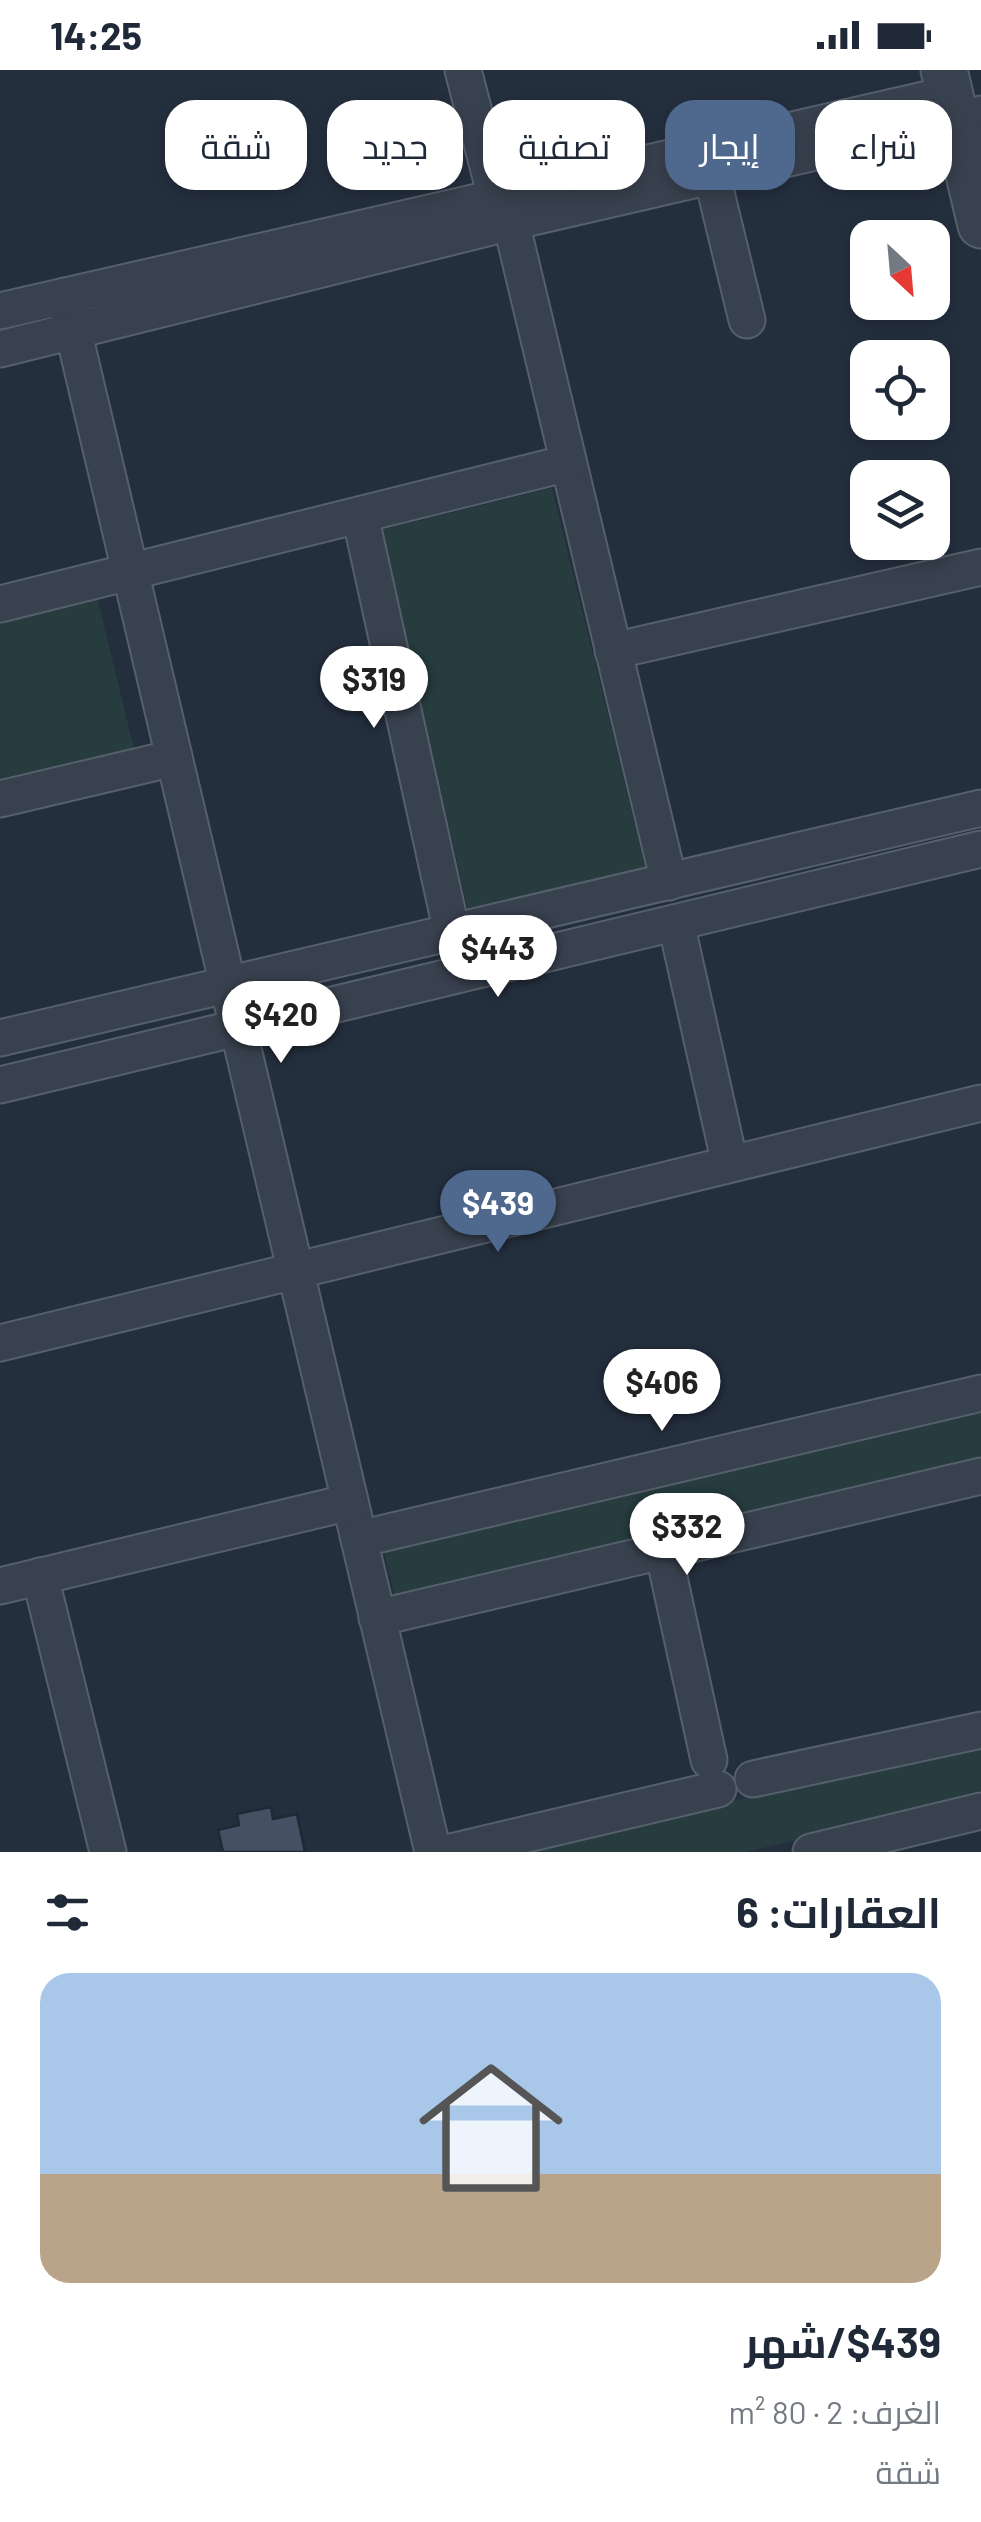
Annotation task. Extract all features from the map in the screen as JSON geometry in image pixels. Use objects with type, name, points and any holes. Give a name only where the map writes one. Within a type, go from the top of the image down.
[{"type":"street","points":[[464,70],[568,464],[669,882]]},
{"type":"street","points":[[0,349],[70,313],[958,99]]},
{"type":"street","points":[[795,150],[958,99]]},
{"type":"street","points":[[958,99],[981,225]]},
{"type":"street","points":[[503,209],[665,183]]},
{"type":"street","points":[[716,190],[748,320]]},
{"type":"street","points":[[0,311],[70,313]]},
{"type":"street","points":[[70,313],[433,1852]]},
{"type":"street","points":[[0,604],[568,464]]},
{"type":"street","points":[[360,515],[452,933]]},
{"type":"street","points":[[614,651],[981,567]]},
{"type":"street","points":[[0,799],[174,758]]},
{"type":"street","points":[[0,1038],[981,808]]},
{"type":"street","points":[[0,1085],[981,848]]},
{"type":"street","points":[[676,923],[730,1164]]},
{"type":"street","points":[[0,1343],[981,1103]]},
{"type":"street","points":[[358,1539],[981,1393]]},
{"type":"street","points":[[377,1618],[664,1550],[979,1487]]},
{"type":"street","points":[[0,1586],[350,1502]]},
{"type":"street","points":[[451,1852],[714,1774],[664,1550]]},
{"type":"street","points":[[40,1576],[108,1852]]},
{"type":"street","points":[[753,1779],[981,1730]]},
{"type":"street","points":[[811,1852],[981,1811]]},
{"type":"green space","points":[[552,488],[646,870],[469,914],[381,530]]},
{"type":"green space","points":[[97,596],[134,749],[0,782],[0,620]]},
{"type":"green space","points":[[981,1405],[981,1457],[395,1598],[383,1549]]},
{"type":"green space","points":[[981,1744],[981,1798],[746,1852],[509,1852]]},
{"type":"building","points":[[271,1807],[273,1819],[297,1814],[305,1852],[223,1852],[218,1830],[239,1825],[237,1814]]}]
